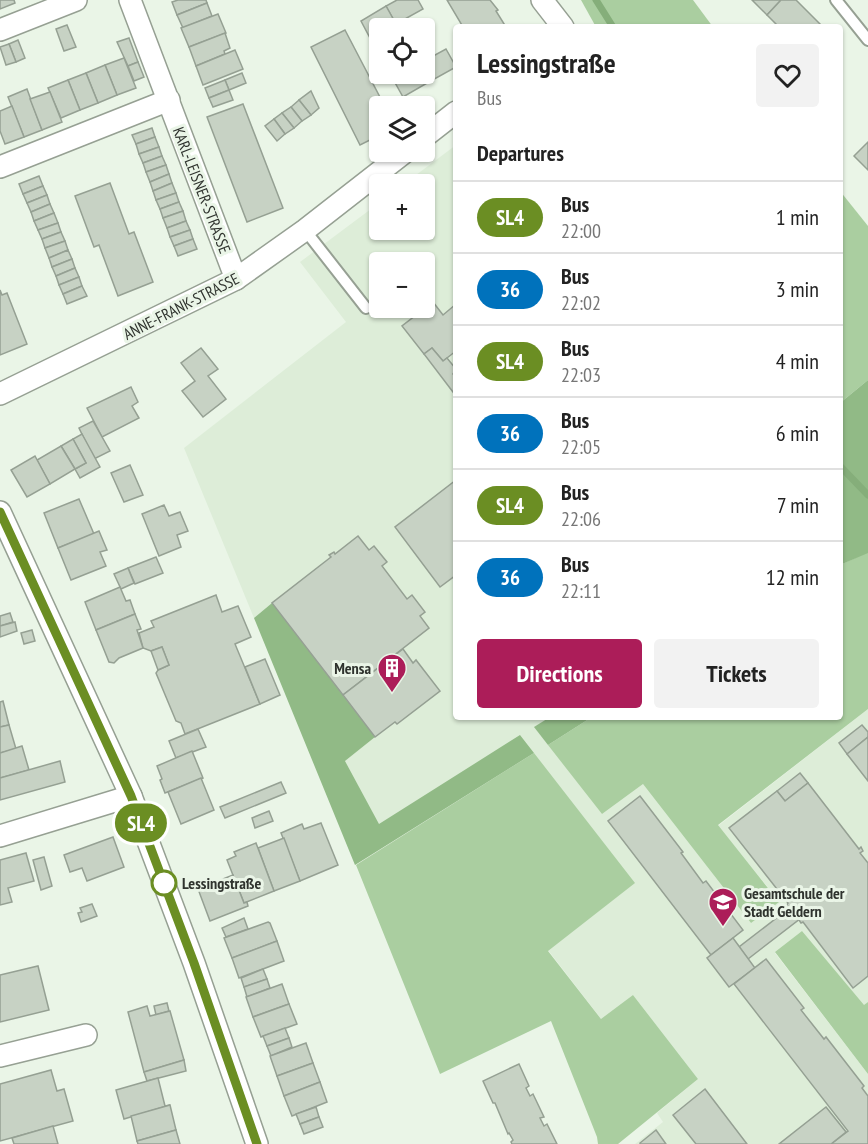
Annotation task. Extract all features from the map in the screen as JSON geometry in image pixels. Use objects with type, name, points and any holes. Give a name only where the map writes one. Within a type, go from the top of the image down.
[{"type":"street","points":[[0,30],[76,0]]},
{"type":"street","name":"KARL-LEISNER-STRASSE","points":[[130,0],[236,279]]},
{"type":"street","points":[[542,0],[561,24]]},
{"type":"street","points":[[0,166],[169,100]]},
{"type":"street","points":[[435,128],[453,114]]},
{"type":"street","name":"ANNE-FRANK-STRASSE","points":[[0,394],[236,279],[305,230],[392,162]]},
{"type":"street","points":[[0,513],[131,796],[194,963],[258,1144]]},
{"type":"street","points":[[0,836],[131,796]]},
{"type":"street","points":[[0,1056],[86,1035]]},
{"type":"lane","points":[[836,0],[868,40]]},
{"type":"lane","points":[[305,230],[366,308]]},
{"type":"shaded area","points":[[453,147],[453,720],[546,720],[535,727],[602,814],[643,784],[751,923],[779,901],[718,826],[868,709],[868,1002],[864,1006],[802,931],[775,953],[868,1074],[868,1144],[635,1144],[663,1122],[657,1113],[698,1079],[633,995],[602,1020],[548,950],[634,883],[520,736],[379,825],[345,761],[375,737],[272,603],[254,618],[184,448],[346,322],[300,262],[369,210],[369,240],[435,240],[435,174],[417,174]]},
{"type":"green space","points":[[581,0],[693,0],[711,24],[594,24]]},
{"type":"green space","points":[[843,195],[868,226],[868,380],[843,401]]},
{"type":"green space","points":[[868,380],[868,553],[843,564],[843,401]]},
{"type":"green space","points":[[868,553],[868,709],[718,825],[779,902],[751,923],[643,784],[602,814],[548,745],[587,720],[843,720],[843,564]]},
{"type":"green space","points":[[272,603],[375,737],[345,761],[379,824],[520,735],[534,753],[355,865],[254,618]]},
{"type":"green space","points":[[545,720],[587,720],[548,745],[534,727]]},
{"type":"green space","points":[[534,753],[635,883],[548,951],[601,1019],[633,995],[698,1079],[618,1144],[598,1144],[551,1021],[440,1074],[356,865]]},
{"type":"green space","points":[[802,931],[864,1005],[868,1002],[868,1074],[775,952]]},
{"type":"building","points":[[0,0],[14,0],[15,3],[0,9]]},
{"type":"building","points":[[206,0],[207,3],[177,15],[172,2]]},
{"type":"building","points":[[397,0],[418,0],[423,9],[407,18],[393,18],[386,6]]},
{"type":"building","points":[[447,0],[490,0],[498,10],[496,11],[504,24],[461,24]]},
{"type":"building","points":[[752,0],[781,0],[767,15]]},
{"type":"building","points":[[781,0],[796,0],[820,24],[776,24],[767,15]]},
{"type":"building","points":[[207,3],[212,16],[183,28],[177,15]]},
{"type":"building","points":[[386,6],[393,18],[369,18],[369,36],[361,21]]},
{"type":"building","points":[[218,14],[226,33],[189,47],[181,28]]},
{"type":"building","points":[[67,25],[76,47],[64,51],[56,29]]},
{"type":"building","points":[[345,30],[369,76],[369,84],[373,84],[379,96],[369,96],[369,140],[360,145],[311,47]]},
{"type":"building","points":[[225,33],[230,48],[224,51],[225,54],[196,66],[189,47]]},
{"type":"building","points":[[129,38],[138,62],[128,66],[117,42]]},
{"type":"building","points":[[18,40],[25,58],[16,62],[9,44]]},
{"type":"building","points":[[9,44],[16,62],[6,65],[0,47]]},
{"type":"building","points":[[446,49],[453,62],[453,69],[435,79],[435,55]]},
{"type":"building","points":[[235,50],[243,69],[203,85],[196,66]]},
{"type":"building","points":[[124,58],[136,88],[117,95],[105,65]]},
{"type":"building","points":[[138,62],[144,77],[134,81],[128,66]]},
{"type":"building","points":[[105,65],[117,95],[98,103],[86,73]]},
{"type":"building","points":[[86,73],[98,103],[80,110],[68,80]]},
{"type":"building","points":[[242,73],[246,83],[229,90],[225,80]]},
{"type":"building","points":[[68,80],[80,110],[61,118],[48,88]]},
{"type":"building","points":[[225,80],[229,90],[209,98],[205,88]]},
{"type":"building","points":[[396,84],[426,84],[405,96],[402,96]]},
{"type":"building","points":[[27,89],[42,130],[24,137],[8,97]]},
{"type":"building","points":[[229,90],[233,100],[213,107],[209,98]]},
{"type":"building","points":[[311,91],[319,108],[311,115],[299,100]]},
{"type":"building","points":[[50,92],[62,122],[42,130],[30,99]]},
{"type":"building","points":[[299,100],[311,115],[302,121],[291,107]]},
{"type":"building","points":[[243,104],[283,208],[247,222],[207,117]]},
{"type":"building","points":[[12,106],[24,137],[5,144],[0,131],[0,111]]},
{"type":"building","points":[[291,107],[302,121],[294,128],[282,113]]},
{"type":"building","points":[[282,113],[294,128],[285,134],[274,119]]},
{"type":"building","points":[[274,119],[285,134],[277,141],[265,126]]},
{"type":"building","points":[[152,128],[155,137],[136,144],[132,135]]},
{"type":"building","points":[[155,137],[159,147],[139,154],[136,144]]},
{"type":"building","points":[[868,142],[868,170],[854,156]]},
{"type":"building","points":[[159,147],[162,156],[143,163],[139,154]]},
{"type":"building","points":[[162,156],[166,165],[146,172],[143,163]]},
{"type":"building","points":[[166,165],[169,174],[150,182],[146,172]]},
{"type":"building","points":[[169,174],[172,183],[153,191],[150,182]]},
{"type":"building","points":[[39,176],[43,186],[23,194],[19,184]]},
{"type":"building","points":[[110,183],[129,234],[134,232],[153,282],[118,296],[99,245],[94,247],[75,196]]},
{"type":"building","points":[[172,183],[176,193],[156,200],[153,191]]},
{"type":"building","points":[[43,186],[47,195],[27,203],[23,194]]},
{"type":"building","points":[[176,193],[179,202],[160,209],[156,200]]},
{"type":"building","points":[[47,195],[50,204],[31,212],[27,203]]},
{"type":"building","points":[[179,202],[183,211],[163,218],[160,209]]},
{"type":"building","points":[[50,204],[54,213],[34,221],[31,212]]},
{"type":"building","points":[[183,211],[186,221],[167,228],[163,218]]},
{"type":"building","points":[[54,213],[58,223],[38,230],[34,221]]},
{"type":"building","points":[[186,221],[190,230],[170,237],[167,228]]},
{"type":"building","points":[[58,223],[61,232],[42,239],[38,230]]},
{"type":"building","points":[[190,230],[193,239],[174,246],[170,237]]},
{"type":"building","points":[[61,232],[65,241],[45,248],[42,239]]},
{"type":"building","points":[[193,239],[197,249],[178,256],[174,246]]},
{"type":"building","points":[[65,241],[68,250],[49,258],[45,248]]},
{"type":"building","points":[[68,250],[72,259],[52,267],[49,258]]},
{"type":"building","points":[[72,259],[75,268],[56,276],[52,267]]},
{"type":"building","points":[[75,268],[79,277],[59,285],[56,276]]},
{"type":"building","points":[[79,277],[82,286],[63,294],[59,285]]},
{"type":"building","points":[[82,286],[87,296],[67,304],[63,294]]},
{"type":"building","points":[[0,290],[2,295],[7,293],[27,344],[0,355]]},
{"type":"building","points":[[435,305],[443,315],[453,307],[453,353],[443,361],[432,348],[424,354],[402,326],[412,318],[435,318]]},
{"type":"building","points":[[201,348],[218,369],[208,376],[226,399],[203,417],[182,391],[195,381],[181,363]]},
{"type":"building","points":[[432,348],[443,361],[447,358],[453,365],[453,392],[424,354]]},
{"type":"building","points":[[131,387],[138,402],[132,406],[139,418],[102,437],[87,408]]},
{"type":"building","points":[[93,421],[110,451],[94,459],[79,428]]},
{"type":"building","points":[[82,434],[100,467],[80,478],[75,469],[86,463],[73,439]]},
{"type":"building","points":[[73,439],[86,463],[75,469],[61,446]]},
{"type":"building","points":[[61,446],[75,469],[50,484],[37,460]]},
{"type":"building","points":[[35,456],[50,484],[27,497],[11,470]]},
{"type":"building","points":[[130,465],[143,495],[124,502],[111,473]]},
{"type":"building","points":[[453,482],[453,577],[440,587],[395,527]]},
{"type":"building","points":[[79,499],[94,534],[58,548],[44,513]]},
{"type":"building","points":[[164,505],[169,516],[180,512],[188,531],[177,535],[181,547],[159,556],[142,514]]},
{"type":"building","points":[[99,531],[107,550],[100,552],[106,566],[71,580],[58,548]]},
{"type":"building","points":[[358,536],[369,550],[374,546],[387,562],[382,566],[407,599],[412,595],[425,612],[420,616],[429,628],[343,695],[272,603],[331,557],[329,555],[334,552],[335,554]]},
{"type":"building","points":[[156,557],[163,573],[135,584],[128,568]]},
{"type":"building","points":[[128,568],[134,583],[121,589],[114,574]]},
{"type":"building","points":[[120,587],[126,601],[130,600],[135,614],[96,630],[85,602]]},
{"type":"building","points":[[216,595],[222,612],[238,606],[251,637],[235,644],[260,704],[185,734],[181,723],[176,721],[156,673],[169,665],[162,647],[151,651],[143,648],[139,633],[154,627],[151,621]]},
{"type":"building","points":[[10,613],[13,622],[0,626],[0,616]]},
{"type":"building","points":[[135,614],[141,629],[137,630],[143,648],[119,658],[114,663],[109,662],[96,630]]},
{"type":"building","points":[[15,622],[17,631],[0,637],[0,626]]},
{"type":"building","points":[[32,630],[35,641],[24,644],[21,633]]},
{"type":"building","points":[[162,647],[169,665],[158,670],[151,651]]},
{"type":"building","name":"Mensa","points":[[403,649],[413,663],[416,660],[440,691],[397,724],[395,722],[375,737],[343,695]]},
{"type":"building","points":[[265,659],[280,695],[260,704],[245,667]]},
{"type":"building","points":[[3,701],[9,725],[0,727],[0,702]]},
{"type":"building","points":[[9,725],[16,749],[0,753],[0,727]]},
{"type":"building","points":[[862,725],[868,732],[868,737],[847,754],[839,743]]},
{"type":"building","points":[[198,729],[206,747],[176,758],[169,741]]},
{"type":"building","points":[[868,737],[868,781],[847,754]]},
{"type":"building","points":[[22,746],[29,770],[0,778],[0,753]]},
{"type":"building","points":[[192,751],[203,778],[165,793],[157,766]]},
{"type":"building","points":[[60,761],[65,782],[0,800],[0,778]]},
{"type":"building","points":[[800,773],[808,783],[785,801],[777,791]]},
{"type":"building","points":[[201,778],[214,810],[181,824],[168,792]]},
{"type":"building","points":[[281,782],[286,793],[225,818],[220,807]]},
{"type":"building","points":[[808,783],[859,849],[861,847],[863,851],[860,853],[868,863],[868,976],[853,988],[803,922],[801,923],[799,920],[801,918],[792,906],[789,908],[788,903],[729,828],[777,791],[785,801]]},
{"type":"building","points":[[640,796],[683,852],[681,853],[703,883],[706,881],[743,930],[711,955],[608,821]]},
{"type":"building","points":[[269,811],[273,821],[255,828],[252,818]]},
{"type":"building","points":[[321,823],[338,865],[300,881],[281,833],[302,824],[304,829]]},
{"type":"building","points":[[113,837],[124,867],[87,881],[82,868],[70,872],[64,855]]},
{"type":"building","points":[[284,838],[300,881],[274,891],[258,848]]},
{"type":"building","points":[[256,843],[274,891],[244,903],[227,860],[236,856],[234,852]]},
{"type":"building","points":[[26,853],[34,881],[8,888],[12,902],[0,905],[0,860]]},
{"type":"building","points":[[44,857],[52,886],[41,890],[33,860]]},
{"type":"building","points":[[233,875],[244,903],[247,902],[248,906],[210,921],[198,889]]},
{"type":"building","points":[[92,904],[97,916],[81,922],[78,913],[82,912],[80,908]]},
{"type":"building","points":[[792,906],[801,918],[748,959],[739,947]]},
{"type":"building","points":[[244,918],[248,929],[226,937],[222,928]]},
{"type":"building","points":[[268,922],[277,941],[232,958],[224,938]]},
{"type":"building","points":[[733,938],[755,968],[729,987],[707,958]]},
{"type":"building","points":[[277,941],[284,961],[239,978],[232,958]]},
{"type":"building","points":[[766,959],[804,1008],[801,1010],[824,1039],[826,1037],[864,1086],[862,1088],[868,1096],[868,1144],[831,1144],[848,1131],[734,984]]},
{"type":"building","points":[[38,966],[49,1010],[0,1022],[0,975]]},
{"type":"building","points":[[263,969],[267,979],[244,987],[241,978]]},
{"type":"building","points":[[267,979],[270,988],[247,997],[244,987]]},
{"type":"building","points":[[282,984],[289,1004],[253,1017],[246,997]]},
{"type":"building","points":[[167,1003],[169,1011],[156,1015],[154,1006]]},
{"type":"building","points":[[289,1004],[297,1024],[261,1037],[253,1017]]},
{"type":"building","points":[[147,1006],[150,1016],[170,1011],[184,1060],[144,1072],[128,1012]]},
{"type":"building","points":[[285,1028],[289,1038],[267,1046],[263,1036]]},
{"type":"building","points":[[289,1038],[292,1047],[271,1056],[267,1046]]},
{"type":"building","points":[[306,1043],[313,1063],[277,1076],[270,1056]]},
{"type":"building","points":[[184,1060],[186,1071],[147,1081],[144,1072]]},
{"type":"building","points":[[313,1063],[320,1082],[284,1096],[277,1076]]},
{"type":"building","points":[[519,1064],[529,1086],[526,1088],[530,1096],[533,1094],[544,1117],[540,1118],[544,1126],[547,1124],[557,1144],[512,1144],[511,1142],[513,1140],[483,1081]]},
{"type":"building","points":[[51,1070],[57,1091],[64,1089],[73,1121],[0,1141],[0,1084]]},
{"type":"building","points":[[158,1078],[165,1106],[170,1105],[124,1119],[116,1090]]},
{"type":"building","points":[[320,1082],[327,1102],[292,1116],[284,1096]]},
{"type":"building","points":[[705,1089],[747,1144],[696,1144],[673,1115]]},
{"type":"building","points":[[170,1105],[176,1130],[137,1141],[131,1116]]},
{"type":"building","points":[[316,1107],[319,1117],[300,1124],[296,1114]]},
{"type":"building","points":[[826,1107],[846,1132],[831,1144],[779,1144]]},
{"type":"building","points":[[319,1117],[323,1127],[304,1134],[300,1124]]},
{"type":"building","points":[[53,1126],[58,1144],[14,1144],[12,1138]]},
{"type":"building","points":[[176,1130],[180,1144],[138,1144],[137,1141]]},
{"type":"building","points":[[656,1130],[666,1144],[640,1144],[640,1143]]},
{"type":"waterway","points":[[596,0],[611,24]]},
{"type":"waterway","points":[[843,469],[868,495]]},
{"type":"bus line","name":"SL4","points":[[0,512],[131,796],[194,963],[257,1144]]},
{"type":"place","name":"Mensa","points":[[392,694]]},
{"type":"place","name":"Lessingstraße","points":[[164,883]]},
{"type":"place","name":"Gesamtschule der Stadt Geldern","points":[[723,928]]}]
